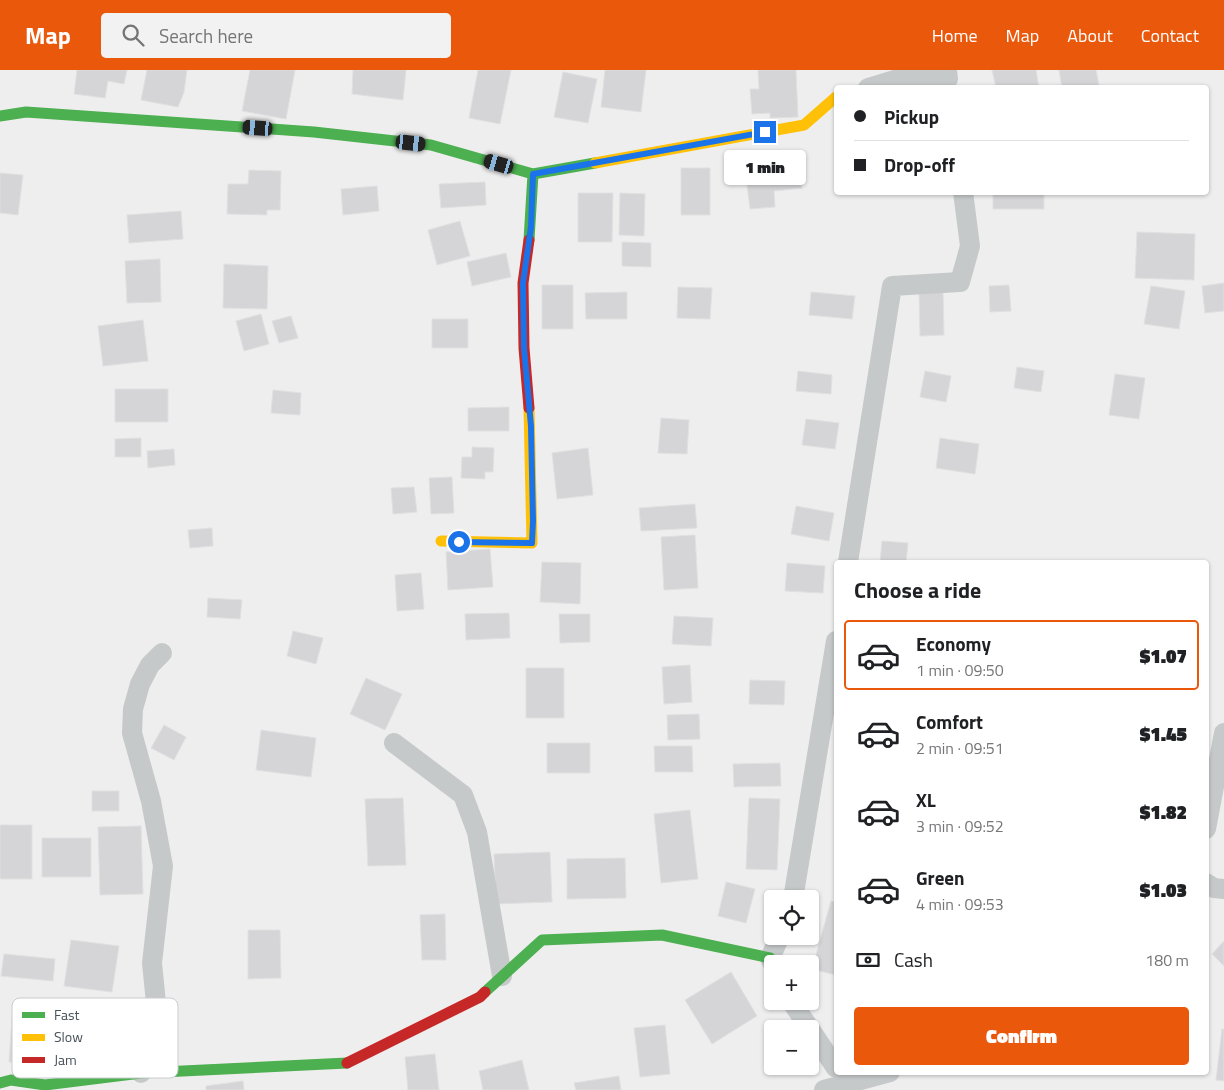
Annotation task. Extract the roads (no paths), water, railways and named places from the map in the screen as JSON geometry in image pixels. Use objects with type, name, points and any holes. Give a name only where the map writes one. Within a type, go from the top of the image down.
[{"type":"street","points":[[878,85],[898,79],[948,79]]},
{"type":"street","points":[[0,116],[26,112],[314,132],[431,145],[533,174],[804,125],[834,99]]},
{"type":"street","points":[[441,541],[503,544],[532,543],[531,426],[524,348],[523,283],[531,227],[533,174]]},
{"type":"street","points":[[848,560],[892,286],[960,282],[970,246],[963,195]]},
{"type":"street","points":[[156,998],[152,963],[163,866],[151,802],[132,733],[133,717],[140,684],[150,665],[162,652]]},
{"type":"street","points":[[794,890],[834,653]]},
{"type":"street","points":[[1209,813],[1224,734]]},
{"type":"street","points":[[394,743],[462,795],[478,832],[502,976]]},
{"type":"street","points":[[1209,885],[1214,888],[1224,889]]},
{"type":"street","points":[[178,1071],[351,1063],[480,997],[542,940],[662,935],[764,959]]},
{"type":"street","points":[[819,1043],[834,1066]]},
{"type":"street","points":[[824,1090],[842,1078],[866,1075]]},
{"type":"street","points":[[0,1083],[11,1080],[45,1085],[101,1078]]}]
